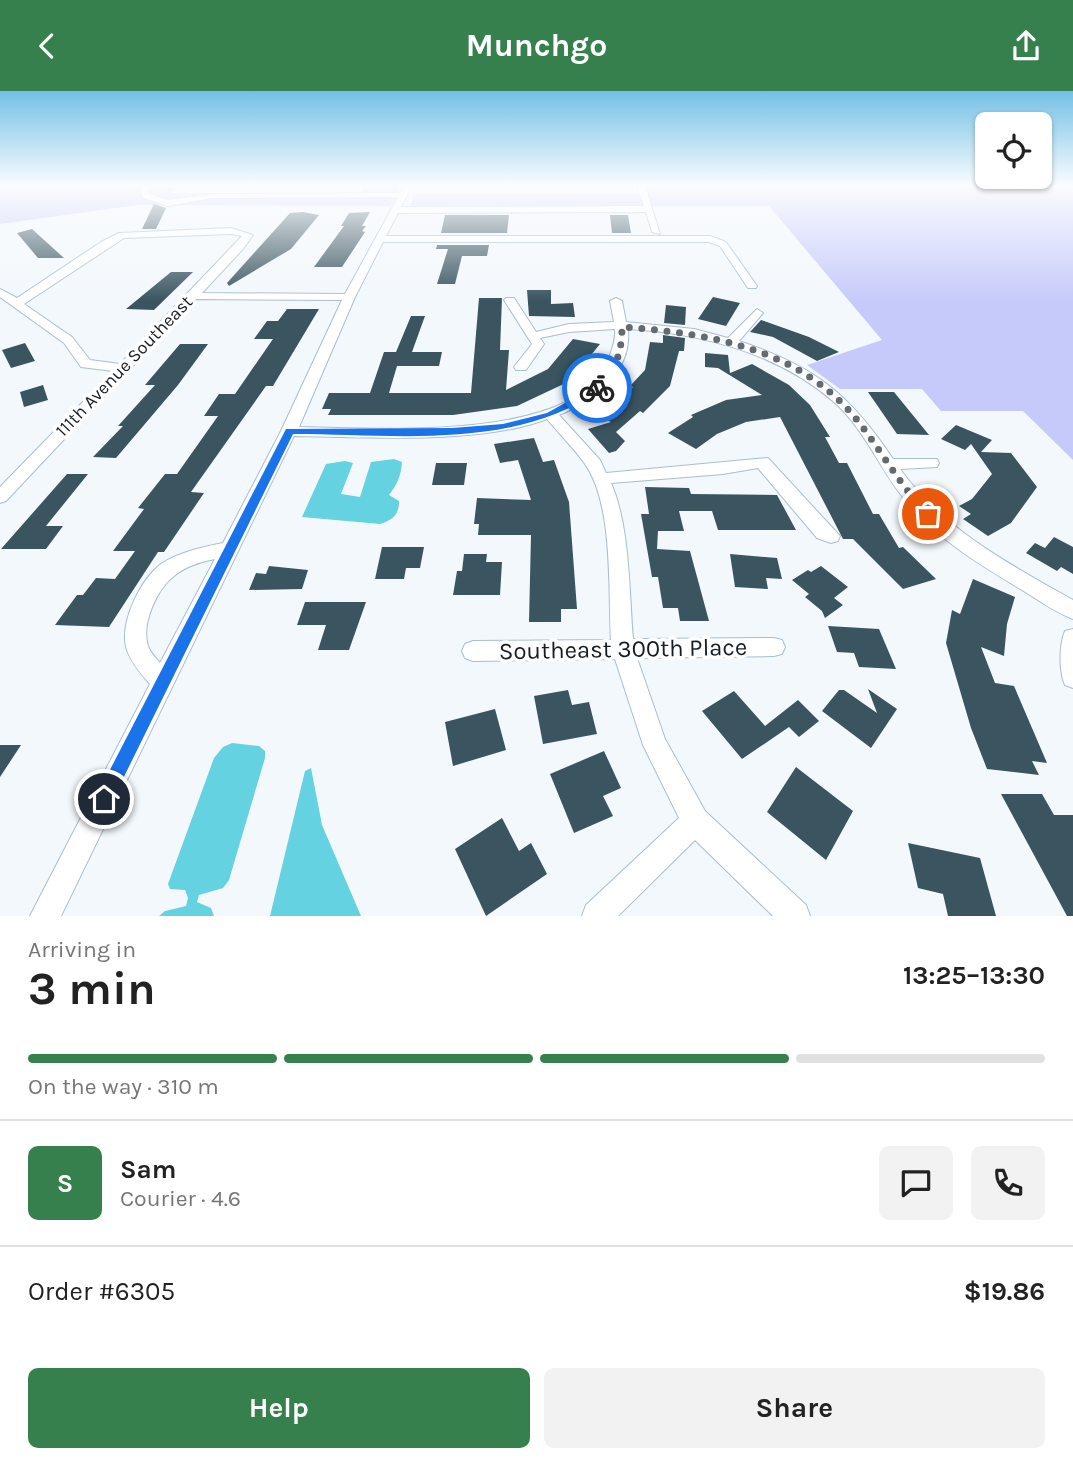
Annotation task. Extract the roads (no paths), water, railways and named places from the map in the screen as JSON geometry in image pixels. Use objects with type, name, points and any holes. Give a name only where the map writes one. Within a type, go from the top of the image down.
[{"type":"street","points":[[45,916],[231,548],[289,431],[349,297],[388,224]]},
{"type":"street","points":[[654,224],[657,232]]},
{"type":"street","name":"111th Avenue Southeast","points":[[0,497],[240,247],[248,235],[230,231],[145,231],[122,235],[104,244],[19,302]]},
{"type":"street","points":[[381,239],[710,239],[723,244],[752,286]]},
{"type":"street","points":[[0,292],[19,302],[68,340],[86,364],[122,368]]},
{"type":"street","points":[[191,296],[349,297]]},
{"type":"street","points":[[510,300],[538,344],[521,367]]},
{"type":"street","points":[[289,431],[479,429],[512,425],[551,415],[580,400],[609,376],[620,351],[622,327],[616,302]]},
{"type":"street","points":[[731,342],[757,313]]},
{"type":"street","points":[[533,336],[560,329],[622,327],[689,333],[731,342],[775,357],[816,380],[848,409],[908,494],[955,536],[1073,610]]},
{"type":"street","points":[[551,415],[594,464],[602,479],[612,515],[623,650],[655,745],[695,821],[796,916]]},
{"type":"street","points":[[602,479],[656,470],[738,468],[762,462],[824,533],[831,536]]},
{"type":"street","points":[[887,464],[932,463]]},
{"type":"street","points":[[163,682],[143,660],[136,644],[141,612],[148,597],[167,570],[231,548]]},
{"type":"street","points":[[1073,638],[1073,678]]},
{"type":"street","name":"Southeast 300th Place","points":[[472,651],[774,647]]},
{"type":"street","points":[[597,916],[695,821]]}]
